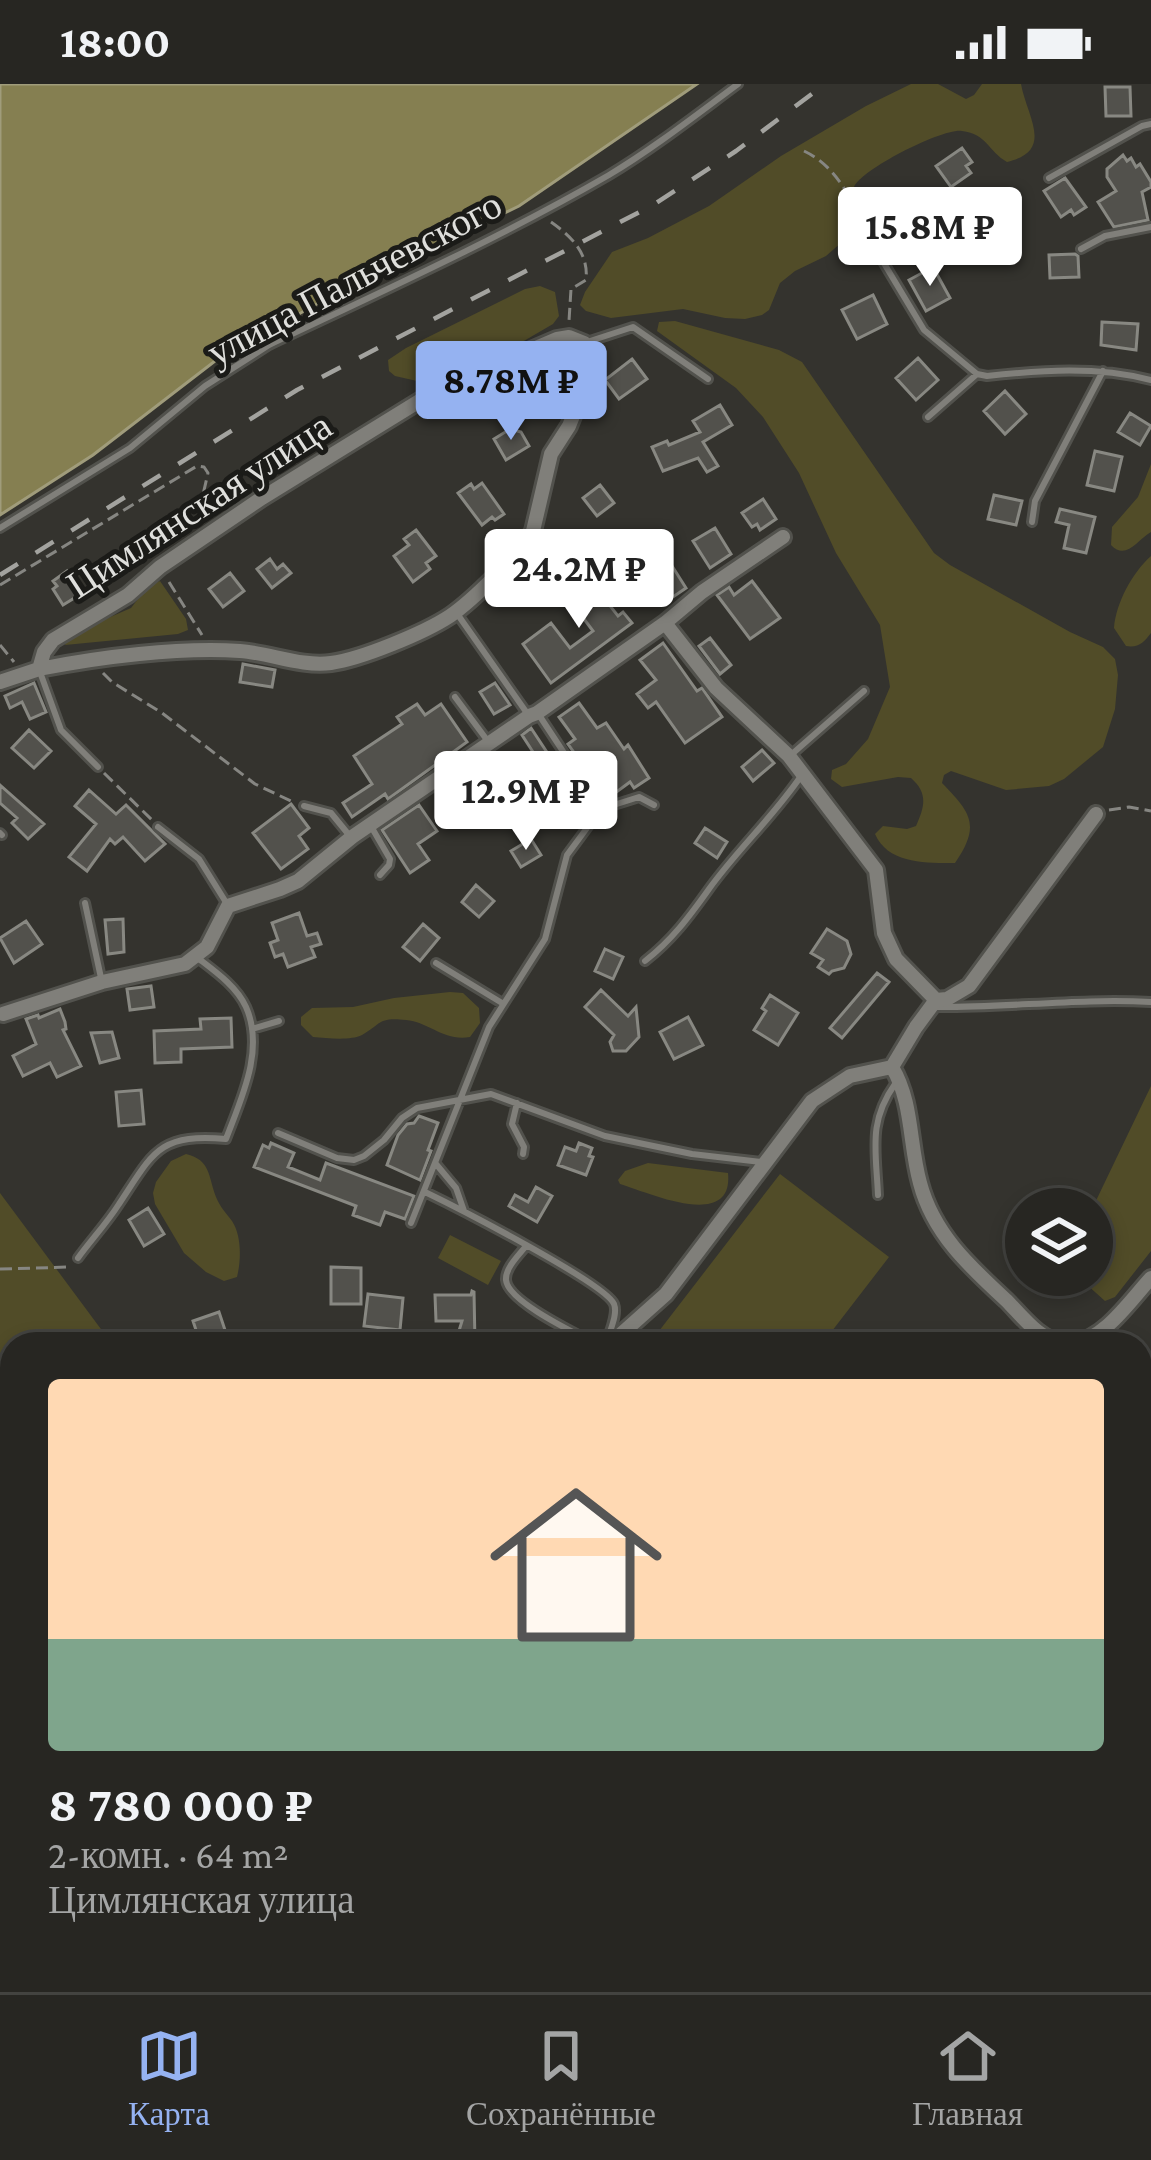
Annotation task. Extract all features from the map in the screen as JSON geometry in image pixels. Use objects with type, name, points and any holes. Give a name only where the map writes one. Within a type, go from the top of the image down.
[{"type":"street","name":"Цимлянская улица","points":[[0,682],[31,671],[163,653],[255,652],[325,664],[378,649],[441,621],[527,541],[536,525],[551,454],[569,426],[590,374],[576,340],[529,351],[495,374],[421,400],[262,498],[160,567],[128,595],[53,640],[31,671]]},
{"type":"street","points":[[3,1015],[102,982],[185,964],[206,947],[228,906],[298,881],[352,837],[783,537]]},
{"type":"street","points":[[665,623],[716,688],[789,756],[876,870],[884,933],[896,959],[935,1003]]},
{"type":"street","points":[[1038,1332],[940,1231],[920,1183],[904,1090],[896,1072],[916,1027],[935,1003],[969,986],[1096,814]]},
{"type":"street","points":[[622,1332],[666,1294],[812,1101],[850,1076],[896,1072]]},
{"type":"street","points":[[1098,1332],[1151,1278]]},
{"type":"lane","name":"улица Пальчевского","points":[[0,528],[130,448],[232,367],[611,174],[738,84]]},
{"type":"lane","points":[[1049,178],[1151,124]]},
{"type":"lane","points":[[1081,249],[1105,236],[1151,227]]},
{"type":"lane","points":[[882,260],[924,330],[977,374],[1103,371],[1151,380]]},
{"type":"lane","points":[[576,340],[633,327],[708,380]]},
{"type":"lane","points":[[1032,522],[1035,501],[1103,371]]},
{"type":"lane","points":[[928,417],[977,374]]},
{"type":"lane","points":[[483,585],[517,578],[529,570],[553,569]]},
{"type":"lane","points":[[455,612],[601,809]]},
{"type":"lane","points":[[31,671],[61,730],[98,767]]},
{"type":"lane","points":[[789,756],[864,691]]},
{"type":"lane","points":[[455,697],[489,743]]},
{"type":"lane","points":[[645,961],[670,942],[803,773]]},
{"type":"lane","points":[[411,1223],[476,1057],[502,1003],[545,939],[567,855],[601,809],[639,797],[654,805]]},
{"type":"lane","points":[[304,806],[331,813],[352,837]]},
{"type":"lane","points":[[370,825],[390,859],[380,874]]},
{"type":"lane","points":[[158,826],[199,860],[228,906]]},
{"type":"lane","points":[[86,903],[102,982]]},
{"type":"lane","points":[[77,1258],[117,1208],[146,1161],[160,1149],[184,1140],[226,1138],[249,1077],[252,1029],[238,994],[196,956]]},
{"type":"lane","points":[[436,964],[502,1003]]},
{"type":"lane","points":[[935,1003],[979,1008],[1103,1000],[1151,1002]]},
{"type":"lane","points":[[252,1029],[279,1021]]},
{"type":"lane","points":[[878,1195],[875,1132],[880,1104],[896,1072]]},
{"type":"lane","points":[[278,1133],[337,1159],[354,1160],[384,1140],[410,1111],[491,1094],[605,1136],[692,1154],[765,1162]]},
{"type":"lane","points":[[517,1103],[512,1124],[523,1154]]},
{"type":"lane","points":[[436,1163],[456,1188],[464,1211]]},
{"type":"lane","points":[[425,1192],[527,1246],[610,1298],[616,1311],[611,1332]]},
{"type":"lane","points":[[527,1246],[510,1267],[508,1288],[574,1332]]},
{"type":"path","points":[[804,151],[836,173],[882,260]]},
{"type":"path","points":[[542,211],[571,236],[588,269],[586,280],[570,294],[576,340]]},
{"type":"path","points":[[0,585],[204,466],[208,473],[193,544]]},
{"type":"path","points":[[160,567],[212,651]]},
{"type":"path","points":[[0,645],[31,671]]},
{"type":"path","points":[[97,661],[112,682],[162,713],[255,784],[304,806]]},
{"type":"path","points":[[98,767],[158,826]]},
{"type":"path","points":[[1096,814],[1119,807],[1151,811]]},
{"type":"path","points":[[0,1269],[68,1268],[76,1265],[77,1258]]},
{"type":"shaded area","points":[[0,84],[697,84],[519,206],[322,301],[215,361],[93,455],[0,515]]},
{"type":"shaded area","points":[[911,84],[938,84],[966,99],[982,84],[1021,84],[1034,131],[1030,150],[1007,162],[982,139],[962,131],[938,136],[887,161],[854,187],[850,235],[826,256],[780,283],[769,310],[762,315],[725,318],[683,309],[611,318],[580,305],[612,252],[709,206],[781,156]]},
{"type":"shaded area","points":[[540,286],[555,292],[559,316],[553,324],[476,369],[417,381],[389,371],[388,360],[406,348]]},
{"type":"shaded area","points":[[675,321],[779,350],[802,362],[934,553],[1103,647],[1115,659],[1115,709],[1103,747],[1064,779],[1049,786],[1006,790],[951,771],[944,775],[942,783],[969,820],[968,839],[955,863],[898,856],[875,834],[883,826],[916,826],[923,800],[911,778],[842,787],[831,779],[832,770],[846,764],[868,739],[890,687],[880,625],[836,553],[799,473],[763,417],[736,388],[657,331],[659,322]]},
{"type":"shaded area","points":[[1151,464],[1151,532],[1127,550],[1116,549],[1111,545],[1112,527],[1138,497]]},
{"type":"shaded area","points":[[1151,556],[1151,633],[1141,644],[1126,646],[1114,628],[1118,609],[1131,580]]},
{"type":"shaded area","points":[[160,581],[186,619],[188,630],[65,645],[69,635],[131,608],[148,586]]},
{"type":"shaded area","points":[[463,993],[479,1008],[480,1023],[470,1037],[453,1037],[397,1019],[345,1039],[313,1037],[301,1025],[301,1017],[312,1008],[353,1007]]},
{"type":"shaded area","points":[[1151,1086],[1151,1251],[1115,1297],[1105,1301],[1099,1296],[1113,1296],[1113,1188],[1102,1188]]},
{"type":"shaded area","points":[[186,1154],[204,1165],[235,1227],[240,1249],[237,1277],[224,1281],[184,1253],[155,1204],[156,1182],[171,1161]]},
{"type":"shaded area","points":[[648,1163],[728,1173],[726,1191],[717,1201],[686,1204],[620,1184],[625,1171]]},
{"type":"shaded area","points":[[780,1174],[889,1257],[831,1332],[658,1332]]},
{"type":"shaded area","points":[[0,1193],[103,1332],[0,1332]]},
{"type":"shaded area","points":[[450,1235],[501,1261],[488,1285],[438,1258]]},
{"type":"building","points":[[1105,87],[1130,87],[1131,116],[1106,116]]},
{"type":"building","points":[[962,148],[972,162],[966,166],[971,173],[951,187],[936,166]]},
{"type":"building","points":[[1123,155],[1136,167],[1140,164],[1151,182],[1142,192],[1148,220],[1114,227],[1098,202],[1116,191],[1107,169]]},
{"type":"building","points":[[1065,178],[1086,207],[1061,217],[1044,191]]},
{"type":"building","points":[[981,203],[1001,232],[982,246],[962,217]]},
{"type":"building","points":[[1075,254],[1079,277],[1050,278],[1049,255]]},
{"type":"building","points":[[933,267],[950,298],[926,311],[909,280]]},
{"type":"building","points":[[873,295],[887,324],[857,339],[842,310]]},
{"type":"building","points":[[1102,322],[1138,324],[1136,350],[1101,345]]},
{"type":"building","points":[[918,358],[938,380],[916,400],[896,378]]},
{"type":"building","points":[[632,359],[647,379],[619,399],[605,380]]},
{"type":"building","points":[[1005,391],[1026,414],[1005,434],[984,411]]},
{"type":"building","points":[[720,405],[732,425],[703,442],[718,466],[707,472],[698,458],[663,471],[652,447],[700,432],[693,421]]},
{"type":"building","points":[[1130,413],[1151,426],[1140,445],[1118,432]]},
{"type":"building","points":[[510,429],[521,432],[529,446],[506,460],[494,439]]},
{"type":"building","points":[[1095,451],[1122,457],[1114,491],[1087,485]]},
{"type":"building","points":[[482,483],[504,514],[482,525],[458,493]]},
{"type":"building","points":[[600,485],[614,503],[597,516],[583,498]]},
{"type":"building","points":[[994,495],[1022,501],[1016,525],[988,519]]},
{"type":"building","points":[[763,499],[776,519],[760,530],[742,513]]},
{"type":"building","points":[[1060,509],[1095,517],[1086,553],[1064,548],[1069,525],[1056,522]]},
{"type":"building","points":[[715,528],[731,554],[710,568],[693,541]]},
{"type":"building","points":[[416,530],[436,556],[426,563],[430,569],[413,582],[394,556],[409,545],[404,539]]},
{"type":"building","points":[[667,558],[686,588],[667,601],[647,573]]},
{"type":"building","points":[[270,559],[277,569],[283,564],[291,573],[272,588],[257,569]]},
{"type":"building","points":[[67,571],[81,594],[63,605],[53,581]]},
{"type":"building","points":[[230,573],[244,591],[223,607],[209,589]]},
{"type":"building","points":[[588,577],[620,584],[603,597],[618,616],[623,612],[632,623],[551,683],[523,644],[551,623],[570,648],[593,631],[581,615],[588,610],[572,590]]},
{"type":"building","points":[[752,581],[780,618],[750,639],[717,595],[729,587],[734,595]]},
{"type":"building","points":[[710,638],[731,665],[720,674],[699,646]]},
{"type":"building","points":[[663,643],[722,717],[685,743],[656,702],[648,708],[637,694],[656,680],[640,660]]},
{"type":"building","points":[[243,664],[275,670],[272,687],[240,682]]},
{"type":"building","points":[[34,683],[46,712],[30,719],[22,702],[10,708],[5,696]]},
{"type":"building","points":[[495,683],[510,705],[494,714],[480,692]]},
{"type":"building","points":[[579,703],[597,728],[606,723],[624,749],[628,745],[649,778],[634,788],[630,782],[607,799],[568,744],[575,739],[559,717]]},
{"type":"building","points":[[417,704],[425,715],[441,704],[467,742],[388,799],[385,794],[352,817],[343,803],[372,784],[354,756],[402,724],[397,717]]},
{"type":"building","points":[[531,728],[554,763],[524,786],[511,766],[533,752],[522,735]]},
{"type":"building","points":[[29,730],[51,751],[34,768],[12,748]]},
{"type":"building","points":[[762,750],[774,763],[753,781],[742,767]]},
{"type":"building","points":[[0,785],[44,824],[28,839],[12,823],[17,818],[0,803]]},
{"type":"building","points":[[89,790],[116,814],[126,805],[165,844],[145,861],[123,837],[115,844],[110,839],[87,871],[69,857],[96,824],[75,806]]},
{"type":"building","points":[[291,804],[309,828],[299,836],[308,849],[281,869],[253,833]]},
{"type":"building","points":[[419,805],[437,831],[418,844],[429,860],[410,873],[382,830]]},
{"type":"building","points":[[705,828],[727,842],[717,858],[695,843]]},
{"type":"building","points":[[531,839],[541,855],[521,867],[511,851]]},
{"type":"building","points":[[476,885],[494,901],[479,917],[462,902]]},
{"type":"building","points":[[299,913],[307,936],[317,933],[321,944],[311,947],[315,957],[288,967],[283,954],[275,957],[270,943],[278,940],[272,923]]},
{"type":"building","points":[[123,919],[124,952],[108,954],[105,920]]},
{"type":"building","points":[[26,921],[42,944],[14,963],[0,938]]},
{"type":"building","points":[[423,924],[439,938],[420,961],[403,947]]},
{"type":"building","points":[[827,929],[847,941],[851,954],[844,968],[829,974],[818,967],[823,960],[811,953]]},
{"type":"building","points":[[605,949],[623,957],[613,979],[595,971]]},
{"type":"building","points":[[877,973],[889,982],[842,1038],[830,1028]]},
{"type":"building","points":[[151,986],[154,1007],[130,1010],[127,989]]},
{"type":"building","points":[[601,990],[628,1016],[636,1007],[639,1037],[626,1051],[613,1051],[614,1035],[585,1007]]},
{"type":"building","points":[[770,995],[798,1013],[778,1045],[754,1030]]},
{"type":"building","points":[[60,1009],[63,1030],[81,1066],[57,1077],[50,1063],[23,1076],[13,1056],[36,1044],[26,1019]]},
{"type":"building","points":[[688,1017],[703,1045],[674,1059],[660,1032]]},
{"type":"building","points":[[231,1018],[232,1047],[181,1049],[181,1062],[155,1063],[154,1031],[201,1029],[200,1019]]},
{"type":"building","points":[[112,1032],[119,1058],[100,1063],[91,1033]]},
{"type":"building","points":[[141,1090],[144,1124],[119,1126],[116,1092]]},
{"type":"building","points":[[419,1116],[438,1123],[420,1180],[387,1165],[398,1135]]},
{"type":"building","points":[[271,1143],[294,1153],[288,1167],[320,1180],[326,1163],[414,1196],[405,1219],[385,1212],[380,1225],[353,1215],[356,1206],[254,1167],[263,1145],[269,1148]]},
{"type":"building","points":[[579,1143],[592,1148],[586,1175],[558,1165],[565,1147],[576,1151]]},
{"type":"building","points":[[536,1187],[552,1196],[537,1222],[509,1206],[515,1195],[528,1202]]},
{"type":"building","points":[[148,1208],[164,1234],[144,1246],[129,1220]]},
{"type":"building","points":[[331,1267],[361,1268],[361,1304],[331,1304]]},
{"type":"building","points":[[474,1292],[475,1332],[459,1332],[462,1321],[436,1321],[435,1295]]},
{"type":"building","points":[[368,1294],[403,1298],[400,1330],[364,1326]]},
{"type":"building","points":[[219,1312],[226,1332],[197,1332],[193,1321]]},
{"type":"railway","points":[[0,575],[297,390],[653,205],[825,84]]}]
